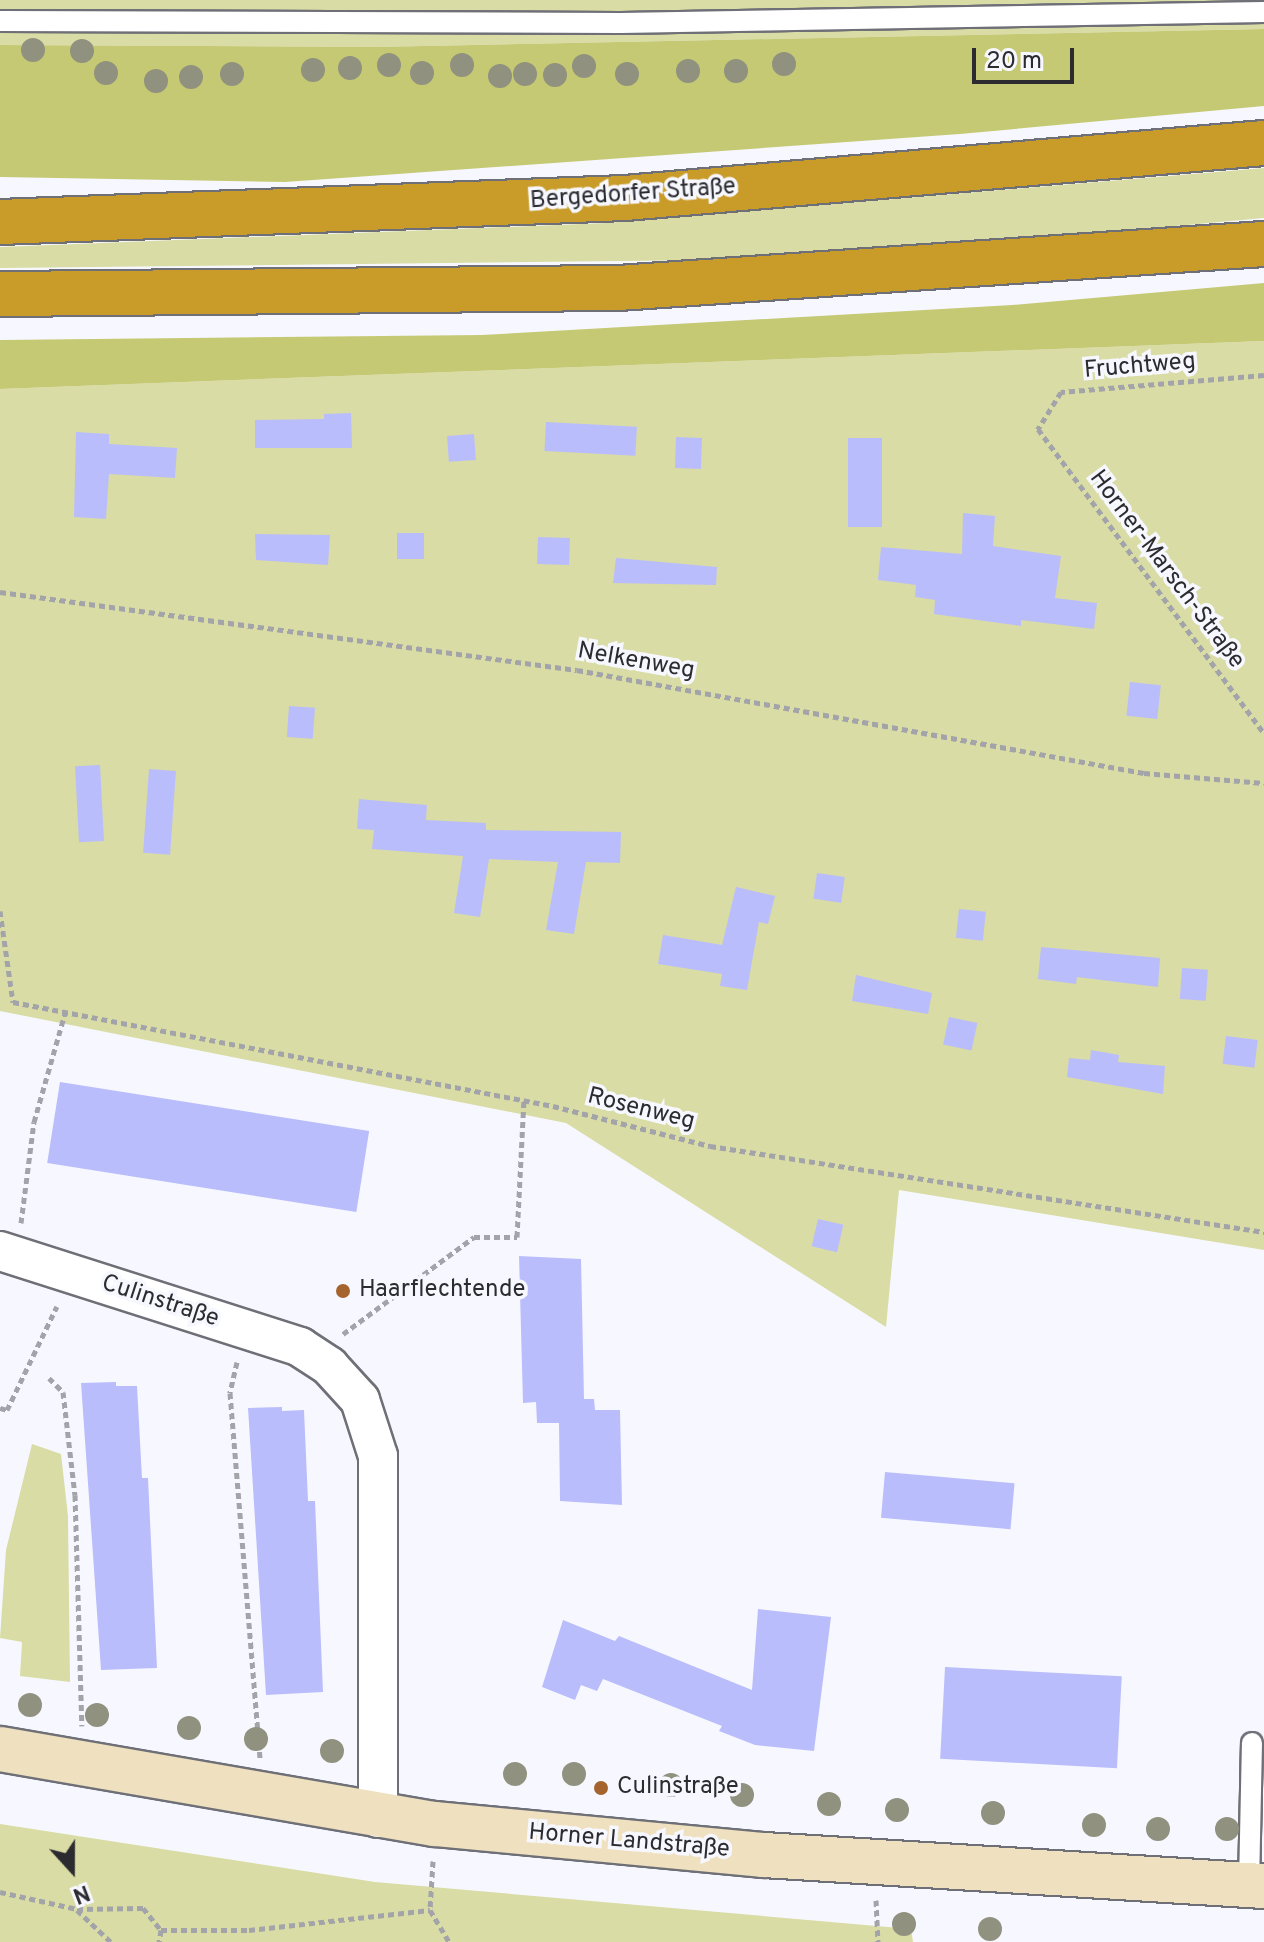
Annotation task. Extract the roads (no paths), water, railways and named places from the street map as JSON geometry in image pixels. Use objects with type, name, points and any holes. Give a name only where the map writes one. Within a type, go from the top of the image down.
[{"type":"highway","name":"Bergedorfer Straße","points":[[0,222],[625,198],[1264,143]]},
{"type":"highway","points":[[0,294],[618,288],[1264,244]]},
{"type":"main road","name":"Horner Landstraße","points":[[0,1749],[378,1818],[764,1855],[1257,1886]]},
{"type":"street","name":"Culinstraße","points":[[8,1254],[245,1330],[313,1356],[360,1400],[378,1456],[378,1818]]},
{"type":"lane","points":[[0,21],[621,23],[1264,12]]},
{"type":"lane","points":[[1252,1743],[1257,1886]]},
{"type":"place","name":"Haarflechtende","points":[[343,1291]]},
{"type":"place","name":"Culinstraße","points":[[601,1788]]}]
